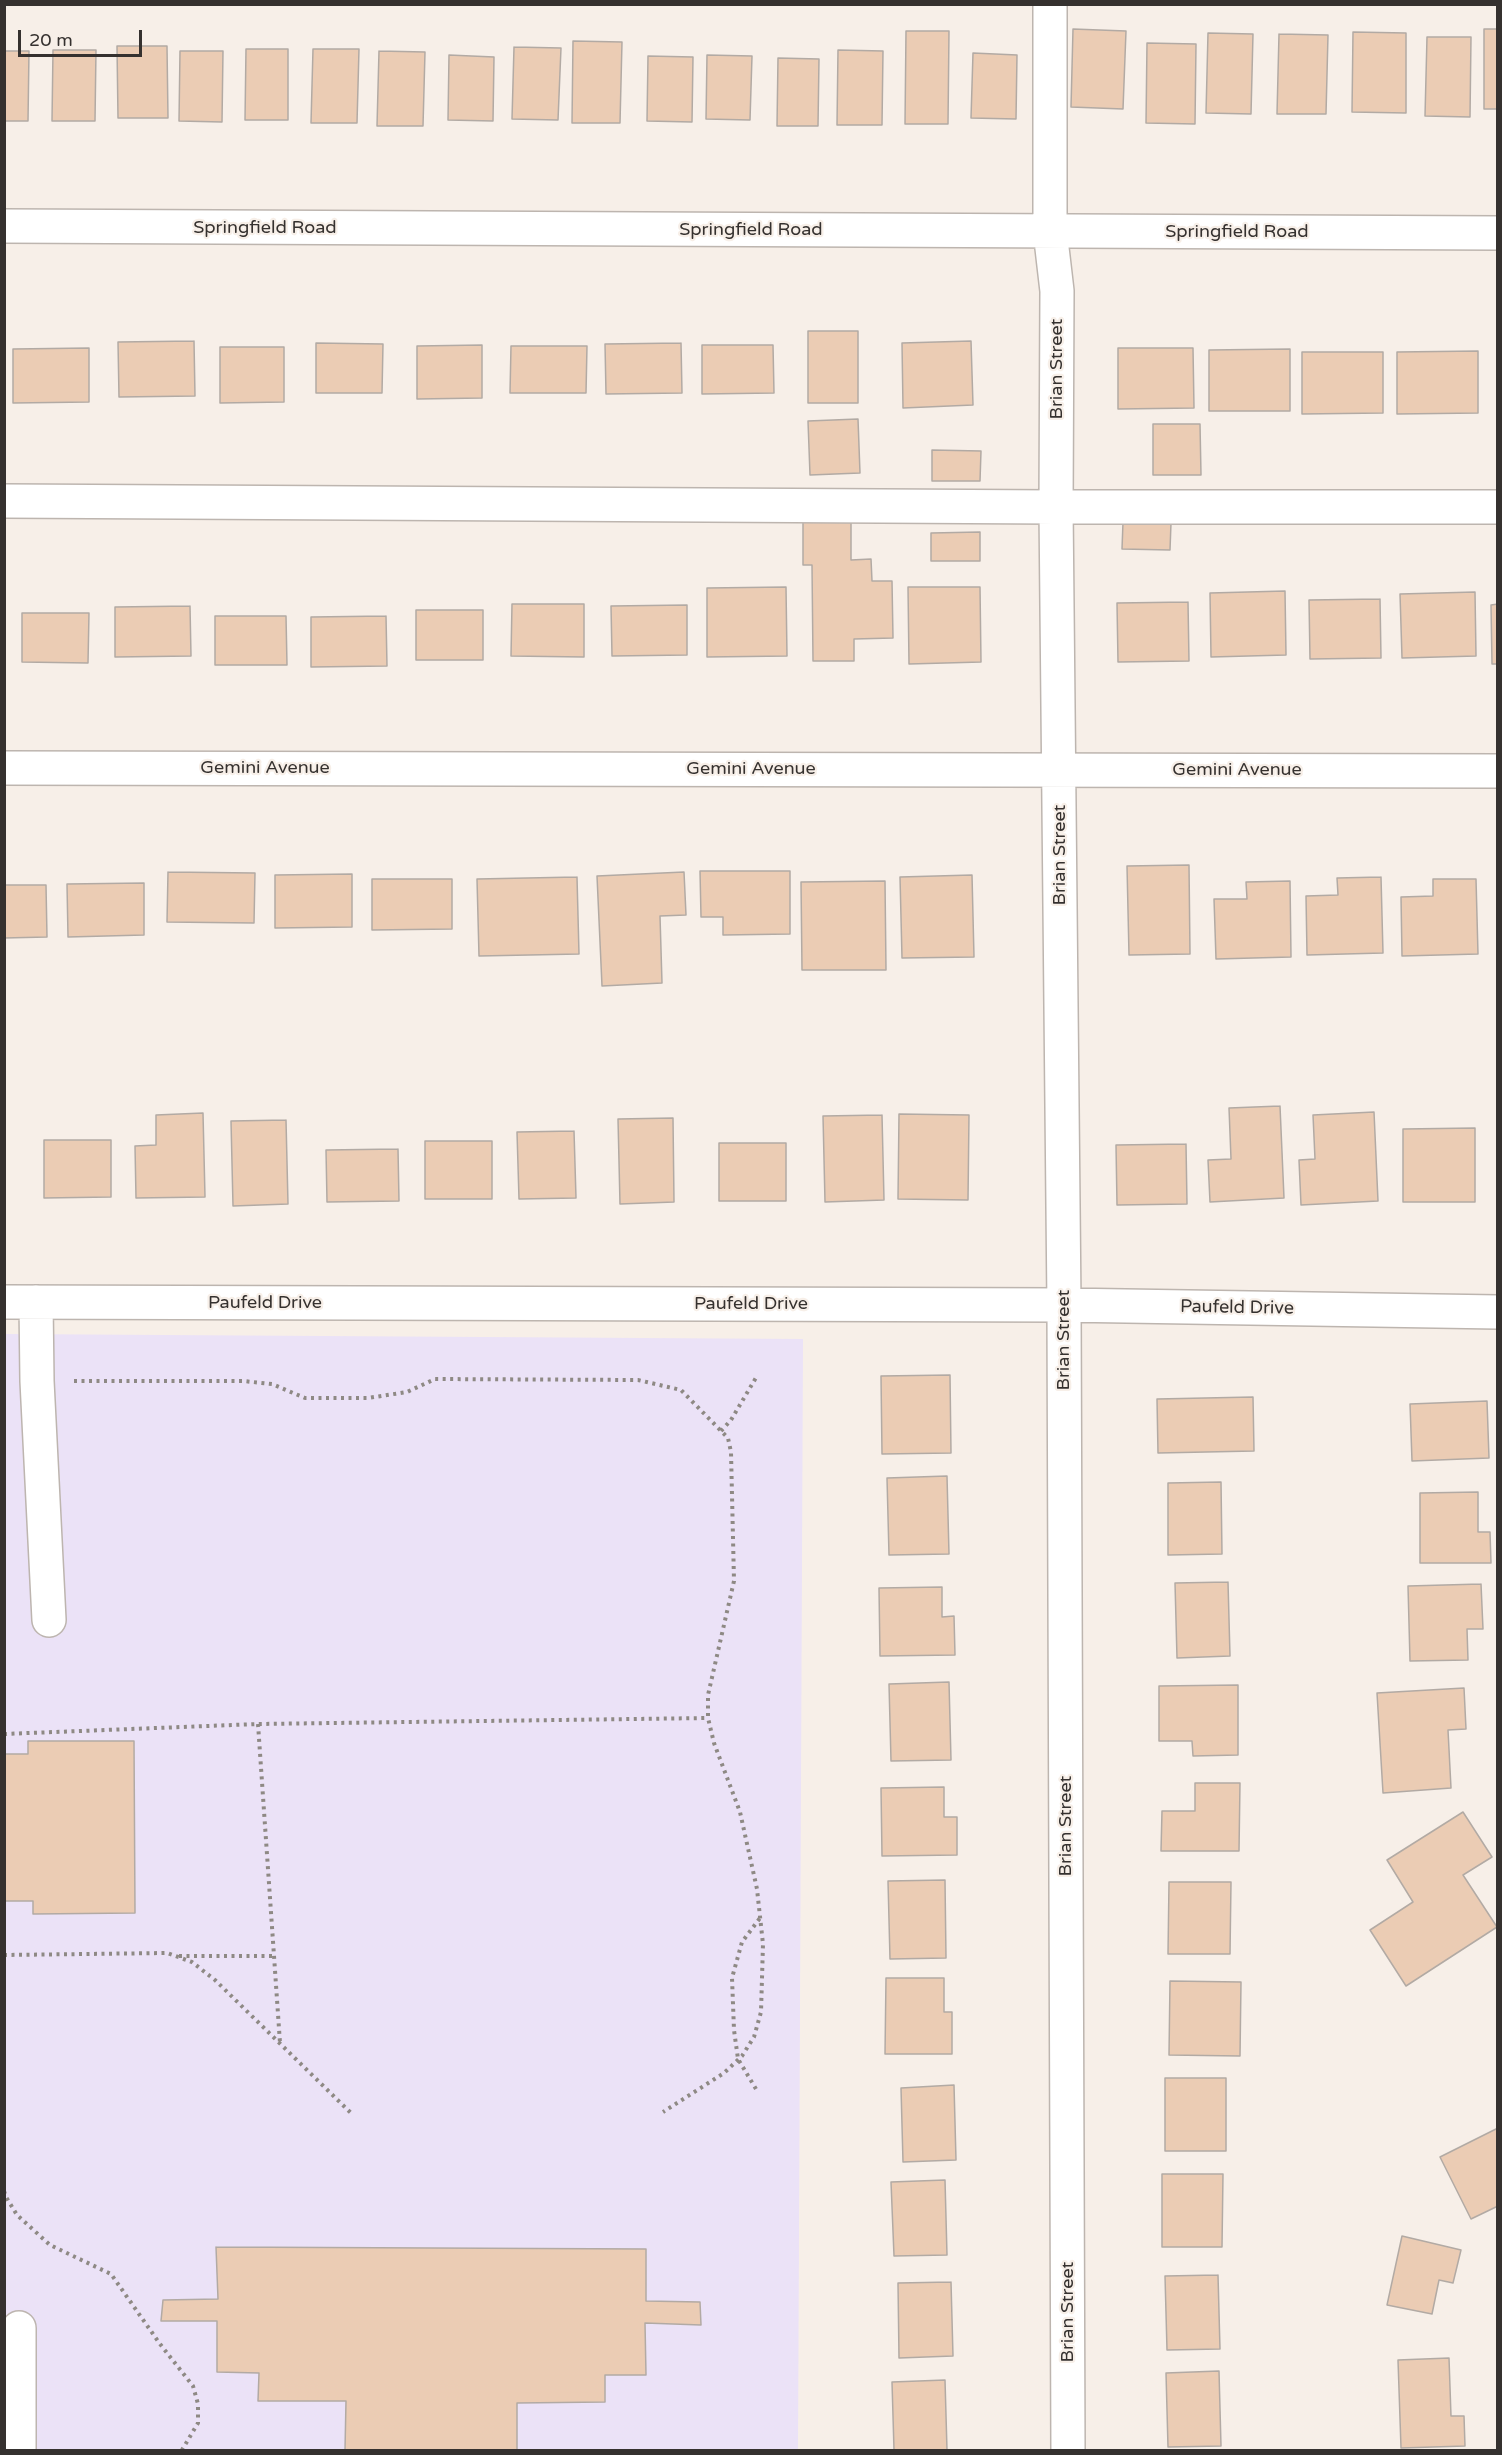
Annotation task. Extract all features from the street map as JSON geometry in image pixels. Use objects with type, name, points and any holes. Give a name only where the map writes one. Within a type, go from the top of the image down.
[{"type":"street","name":"Brian Street","points":[[1050,4],[1050,231],[1058,291],[1056,507],[1064,1305],[1068,2451]]},
{"type":"street","name":"Springfield Road","points":[[4,226],[1497,233]]},
{"type":"street","points":[[4,501],[1497,507]]},
{"type":"street","name":"Gemini Avenue","points":[[4,768],[1497,771]]},
{"type":"street","points":[[20,1302],[37,1381],[49,1620]]},
{"type":"street","name":"Paufeld Drive","points":[[20,1302],[1064,1305],[1497,1312]]},
{"type":"street","points":[[19,2328],[20,2451]]},
{"type":"path","points":[[721,1431],[731,1420],[757,1376]]},
{"type":"path","points":[[37,1381],[243,1381],[272,1384],[305,1398],[368,1398],[407,1392],[435,1379],[638,1380],[681,1390],[728,1438],[731,1452],[734,1581],[708,1695],[708,1719],[714,1743],[740,1812],[757,1889],[763,1944],[761,2012],[754,2037],[738,2059],[724,2073],[663,2112]]},
{"type":"path","points":[[4,1734],[258,1724],[708,1719]]},
{"type":"path","points":[[258,1724],[280,2044]]},
{"type":"path","points":[[756,2089],[738,2059],[734,2030],[732,1978],[742,1942],[760,1917]]},
{"type":"path","points":[[4,1955],[167,1953],[192,1962],[215,1980],[352,2114]]},
{"type":"path","points":[[175,1956],[274,1956]]},
{"type":"path","points":[[4,2191],[17,2215],[50,2245],[111,2274],[160,2344],[193,2386],[198,2404],[198,2423],[182,2451]]},
{"type":"shaded area","points":[[5,1334],[803,1339],[798,2450],[5,2450]]},
{"type":"building","points":[[1073,29],[1126,31],[1123,109],[1071,107]]},
{"type":"building","points":[[1484,29],[1498,29],[1498,109],[1484,109]]},
{"type":"building","points":[[906,31],[949,31],[948,124],[905,124]]},
{"type":"building","points":[[1353,32],[1406,33],[1406,113],[1352,112]]},
{"type":"building","points":[[1208,33],[1253,34],[1251,114],[1206,113]]},
{"type":"building","points":[[1279,34],[1328,35],[1326,114],[1277,114]]},
{"type":"building","points":[[1427,37],[1471,37],[1470,117],[1425,116]]},
{"type":"building","points":[[573,41],[622,42],[620,123],[572,123]]},
{"type":"building","points":[[1147,43],[1196,44],[1195,124],[1146,123]]},
{"type":"building","points":[[117,46],[167,46],[168,118],[118,118]]},
{"type":"building","points":[[514,47],[561,48],[558,120],[512,119]]},
{"type":"building","points":[[246,49],[288,49],[288,120],[245,120]]},
{"type":"building","points":[[313,49],[359,49],[357,123],[311,123]]},
{"type":"building","points":[[53,50],[96,50],[95,121],[52,121]]},
{"type":"building","points":[[838,50],[883,51],[882,125],[837,125]]},
{"type":"building","points":[[4,51],[29,51],[28,121],[4,121]]},
{"type":"building","points":[[180,51],[223,51],[222,122],[179,121]]},
{"type":"building","points":[[379,51],[425,52],[423,126],[377,126]]},
{"type":"building","points":[[973,53],[1017,55],[1016,119],[971,118]]},
{"type":"building","points":[[449,55],[494,57],[493,121],[448,120]]},
{"type":"building","points":[[707,55],[752,56],[750,120],[706,119]]},
{"type":"building","points":[[648,56],[693,57],[692,122],[647,121]]},
{"type":"building","points":[[778,58],[819,59],[818,126],[777,126]]},
{"type":"building","points":[[808,331],[858,331],[858,403],[808,403]]},
{"type":"building","points":[[194,341],[195,396],[119,397],[118,342]]},
{"type":"building","points":[[971,341],[973,405],[903,408],[902,343]]},
{"type":"building","points":[[316,343],[383,344],[382,393],[316,393]]},
{"type":"building","points":[[681,343],[682,393],[606,394],[605,344]]},
{"type":"building","points":[[482,345],[482,398],[417,399],[417,346]]},
{"type":"building","points":[[702,345],[773,345],[774,393],[702,394]]},
{"type":"building","points":[[511,346],[587,346],[586,393],[510,393]]},
{"type":"building","points":[[220,347],[284,347],[284,402],[220,403]]},
{"type":"building","points":[[89,348],[89,402],[13,403],[13,349]]},
{"type":"building","points":[[1118,348],[1193,348],[1194,408],[1118,409]]},
{"type":"building","points":[[1290,349],[1290,411],[1209,411],[1209,350]]},
{"type":"building","points":[[1478,351],[1478,413],[1397,414],[1397,352]]},
{"type":"building","points":[[1302,352],[1383,352],[1383,413],[1302,414]]},
{"type":"building","points":[[858,419],[860,473],[810,475],[808,421]]},
{"type":"building","points":[[1153,424],[1200,424],[1201,475],[1153,475]]},
{"type":"building","points":[[932,450],[981,451],[980,481],[932,481]]},
{"type":"building","points":[[803,522],[851,522],[851,560],[871,559],[872,581],[892,581],[893,638],[854,639],[854,661],[813,661],[812,565],[803,565]]},
{"type":"building","points":[[1123,522],[1171,523],[1170,550],[1122,549]]},
{"type":"building","points":[[980,532],[980,561],[931,561],[931,533]]},
{"type":"building","points":[[786,587],[787,656],[707,657],[707,588]]},
{"type":"building","points":[[908,587],[980,587],[981,662],[909,664]]},
{"type":"building","points":[[1285,591],[1286,655],[1211,657],[1210,593]]},
{"type":"building","points":[[1475,592],[1476,656],[1402,658],[1400,594]]},
{"type":"building","points":[[1380,599],[1381,658],[1310,659],[1309,600]]},
{"type":"building","points":[[1188,602],[1189,661],[1118,662],[1117,603]]},
{"type":"building","points":[[512,604],[584,604],[584,657],[511,656]]},
{"type":"building","points":[[1498,604],[1498,664],[1492,664],[1491,605]]},
{"type":"building","points":[[687,605],[687,655],[612,656],[611,606]]},
{"type":"building","points":[[190,606],[191,656],[115,657],[115,607]]},
{"type":"building","points":[[416,610],[483,610],[483,660],[416,660]]},
{"type":"building","points":[[22,613],[89,613],[88,663],[22,662]]},
{"type":"building","points":[[215,616],[286,616],[287,665],[215,665]]},
{"type":"building","points":[[386,616],[387,666],[311,667],[311,617]]},
{"type":"building","points":[[1189,865],[1190,954],[1129,955],[1127,866]]},
{"type":"building","points":[[700,871],[790,871],[790,934],[723,935],[723,917],[701,917]]},
{"type":"building","points":[[168,872],[255,873],[254,923],[167,922]]},
{"type":"building","points":[[684,872],[686,915],[660,916],[662,983],[602,986],[597,876]]},
{"type":"building","points":[[352,874],[352,927],[275,928],[275,875]]},
{"type":"building","points":[[972,875],[974,957],[902,958],[900,877]]},
{"type":"building","points":[[577,877],[579,954],[479,956],[477,879]]},
{"type":"building","points":[[1381,877],[1383,953],[1307,955],[1306,896],[1338,895],[1337,878]]},
{"type":"building","points":[[372,879],[452,879],[452,929],[372,930]]},
{"type":"building","points":[[1433,879],[1476,879],[1478,954],[1402,956],[1401,897],[1433,896]]},
{"type":"building","points":[[885,881],[886,970],[802,970],[801,882]]},
{"type":"building","points":[[1290,881],[1291,957],[1216,959],[1214,899],[1247,899],[1246,882]]},
{"type":"building","points":[[144,883],[144,935],[68,937],[67,884]]},
{"type":"building","points":[[4,885],[46,885],[47,937],[4,938]]},
{"type":"building","points":[[1280,1106],[1284,1198],[1210,1202],[1208,1160],[1231,1159],[1229,1108]]},
{"type":"building","points":[[1374,1112],[1378,1201],[1301,1205],[1299,1160],[1315,1159],[1313,1115]]},
{"type":"building","points":[[203,1113],[205,1197],[136,1198],[135,1146],[156,1145],[156,1115]]},
{"type":"building","points":[[899,1114],[969,1115],[968,1200],[898,1199]]},
{"type":"building","points":[[882,1115],[884,1200],[825,1202],[823,1116]]},
{"type":"building","points":[[673,1118],[674,1202],[620,1204],[618,1119]]},
{"type":"building","points":[[286,1120],[288,1204],[233,1206],[231,1121]]},
{"type":"building","points":[[1475,1128],[1475,1202],[1403,1202],[1403,1129]]},
{"type":"building","points":[[574,1131],[576,1198],[519,1199],[517,1132]]},
{"type":"building","points":[[44,1140],[111,1140],[111,1197],[44,1198]]},
{"type":"building","points":[[425,1141],[492,1141],[492,1199],[425,1199]]},
{"type":"building","points":[[719,1143],[786,1143],[786,1201],[719,1201]]},
{"type":"building","points":[[1186,1144],[1187,1204],[1117,1205],[1116,1145]]},
{"type":"building","points":[[398,1149],[399,1201],[327,1202],[326,1150]]},
{"type":"building","points":[[950,1375],[951,1453],[882,1454],[881,1376]]},
{"type":"building","points":[[1253,1397],[1254,1451],[1158,1453],[1157,1399]]},
{"type":"building","points":[[1487,1401],[1489,1458],[1412,1461],[1410,1404]]},
{"type":"building","points":[[947,1476],[949,1554],[889,1555],[887,1478]]},
{"type":"building","points":[[1221,1482],[1222,1554],[1168,1555],[1168,1483]]},
{"type":"building","points":[[1478,1492],[1478,1532],[1490,1532],[1491,1563],[1420,1563],[1420,1493]]},
{"type":"building","points":[[1228,1582],[1230,1656],[1177,1658],[1175,1583]]},
{"type":"building","points":[[1481,1584],[1483,1629],[1467,1629],[1468,1660],[1410,1661],[1408,1586]]},
{"type":"building","points":[[942,1587],[942,1617],[954,1616],[955,1655],[880,1656],[879,1588]]},
{"type":"building","points":[[949,1682],[951,1760],[891,1761],[889,1684]]},
{"type":"building","points":[[1238,1685],[1238,1755],[1193,1756],[1192,1741],[1159,1741],[1159,1686]]},
{"type":"building","points":[[1464,1688],[1466,1729],[1448,1730],[1451,1788],[1383,1793],[1377,1693]]},
{"type":"building","points":[[28,1741],[134,1741],[135,1913],[33,1914],[33,1901],[4,1901],[4,1754],[28,1754]]},
{"type":"building","points":[[1195,1783],[1240,1783],[1239,1851],[1161,1851],[1162,1811],[1195,1811]]},
{"type":"building","points":[[944,1787],[944,1817],[957,1817],[957,1855],[882,1856],[881,1788]]},
{"type":"building","points":[[1463,1812],[1492,1857],[1463,1875],[1497,1927],[1406,1986],[1370,1930],[1413,1902],[1387,1860]]},
{"type":"building","points":[[945,1880],[946,1958],[890,1959],[888,1881]]},
{"type":"building","points":[[1169,1882],[1231,1882],[1230,1954],[1168,1954]]},
{"type":"building","points":[[886,1978],[944,1978],[944,2012],[952,2012],[952,2054],[885,2054]]},
{"type":"building","points":[[1170,1981],[1241,1982],[1240,2056],[1169,2055]]},
{"type":"building","points":[[1165,2078],[1226,2078],[1226,2151],[1165,2151]]},
{"type":"building","points":[[954,2085],[956,2160],[903,2162],[901,2088]]},
{"type":"building","points":[[1498,2128],[1498,2206],[1471,2219],[1440,2157]]},
{"type":"building","points":[[1162,2174],[1223,2174],[1222,2247],[1162,2247]]},
{"type":"building","points":[[945,2180],[947,2255],[894,2256],[891,2182]]},
{"type":"building","points":[[1402,2236],[1461,2250],[1453,2283],[1439,2280],[1432,2314],[1387,2305]]},
{"type":"building","points":[[216,2247],[646,2249],[646,2301],[700,2302],[701,2325],[645,2323],[646,2375],[605,2375],[605,2402],[517,2403],[517,2450],[345,2450],[346,2401],[258,2401],[259,2373],[217,2372],[217,2321],[161,2321],[163,2300],[218,2299]]},
{"type":"building","points":[[1218,2275],[1220,2349],[1167,2350],[1165,2276]]},
{"type":"building","points":[[951,2282],[953,2356],[899,2358],[898,2283]]},
{"type":"building","points":[[1449,2358],[1451,2416],[1464,2416],[1465,2446],[1401,2448],[1398,2360]]},
{"type":"building","points":[[1219,2371],[1221,2446],[1168,2447],[1166,2373]]},
{"type":"building","points":[[945,2380],[947,2450],[894,2450],[892,2382]]}]
